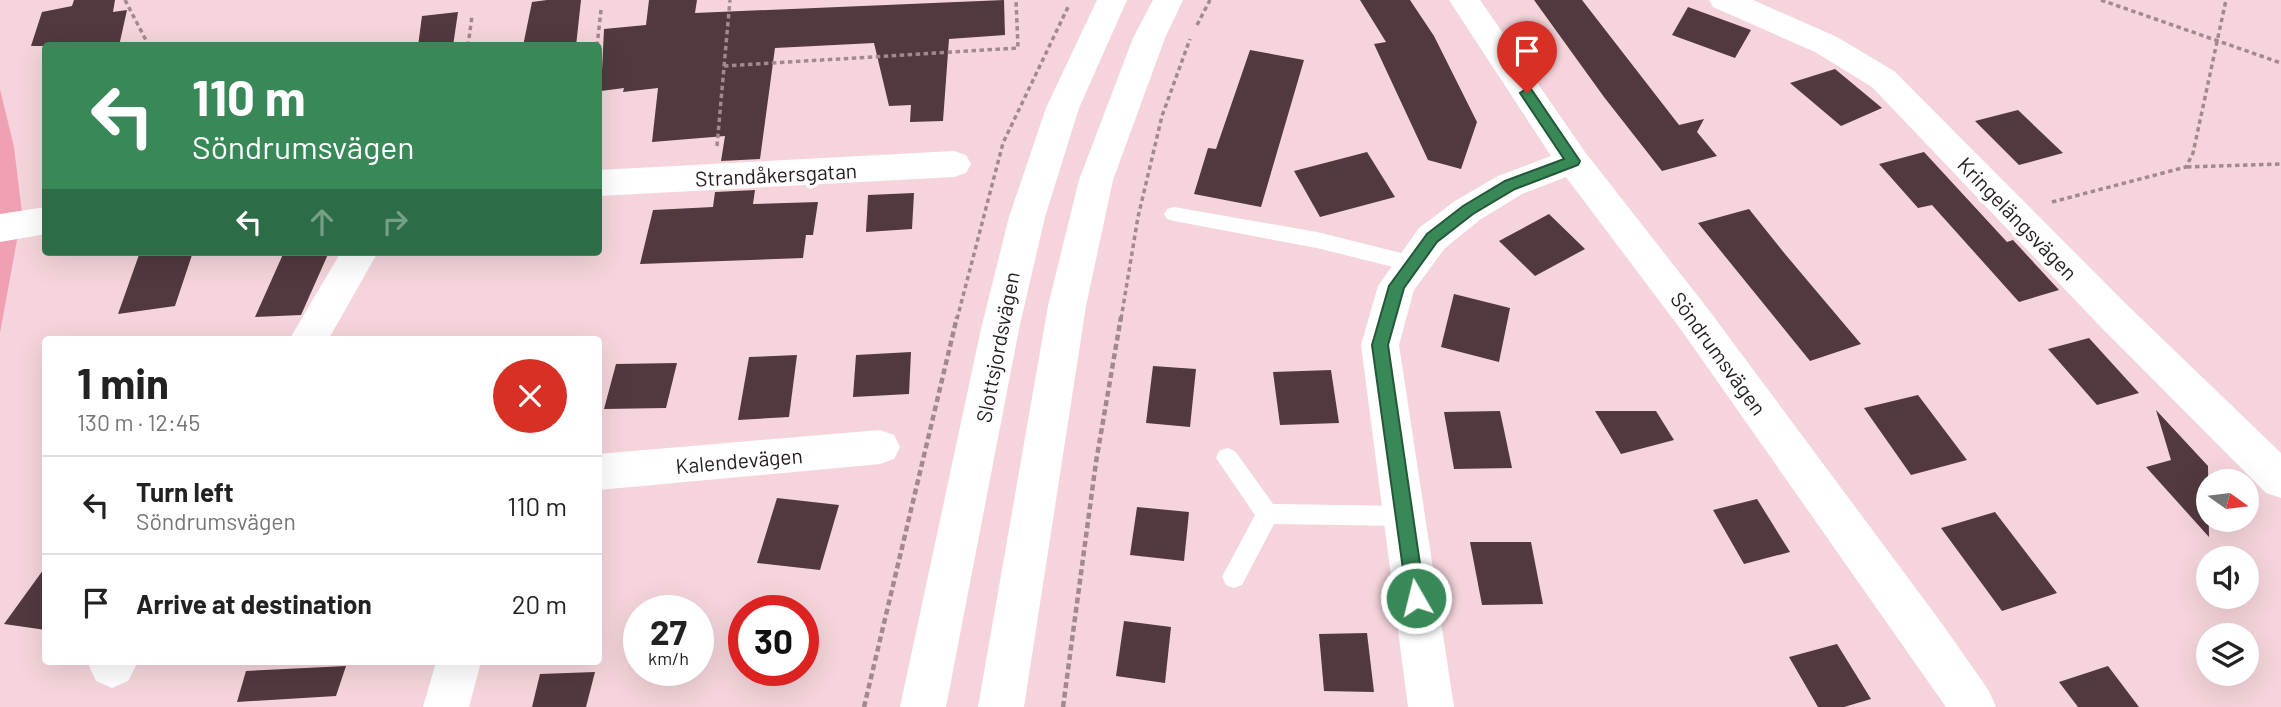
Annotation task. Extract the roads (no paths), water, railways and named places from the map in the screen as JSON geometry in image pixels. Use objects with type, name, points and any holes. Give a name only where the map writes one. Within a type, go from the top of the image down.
[{"type":"street","name":"Slottsjordsvägen","points":[[923,707],[1018,243],[1041,161],[1066,97],[1112,0]]},
{"type":"street","points":[[1001,707],[1067,306],[1096,180],[1149,38],[1168,0]]},
{"type":"street","name":"Söndrumsvägen","points":[[1464,0],[1573,161],[1695,320],[1973,707]]},
{"type":"street","name":"Kringelängsvägen","points":[[1724,0],[1810,35],[1852,56],[1883,79],[2281,480]]},
{"type":"street","points":[[1431,707],[1380,345],[1397,286],[1432,238],[1468,210],[1510,185],[1573,161]]},
{"type":"street","name":"Strandåkersgatan","points":[[602,183],[954,164]]},
{"type":"street","points":[[0,228],[42,221]]},
{"type":"street","points":[[310,336],[358,256]]},
{"type":"street","name":"Kalendevägen","points":[[602,472],[880,447]]},
{"type":"street","points":[[446,707],[458,665]]},
{"type":"lane","points":[[1174,214],[1317,240],[1413,264]]},
{"type":"lane","points":[[1227,458],[1267,514]]},
{"type":"lane","points":[[1267,514],[1404,516]]},
{"type":"lane","points":[[1234,577],[1267,514]]}]
